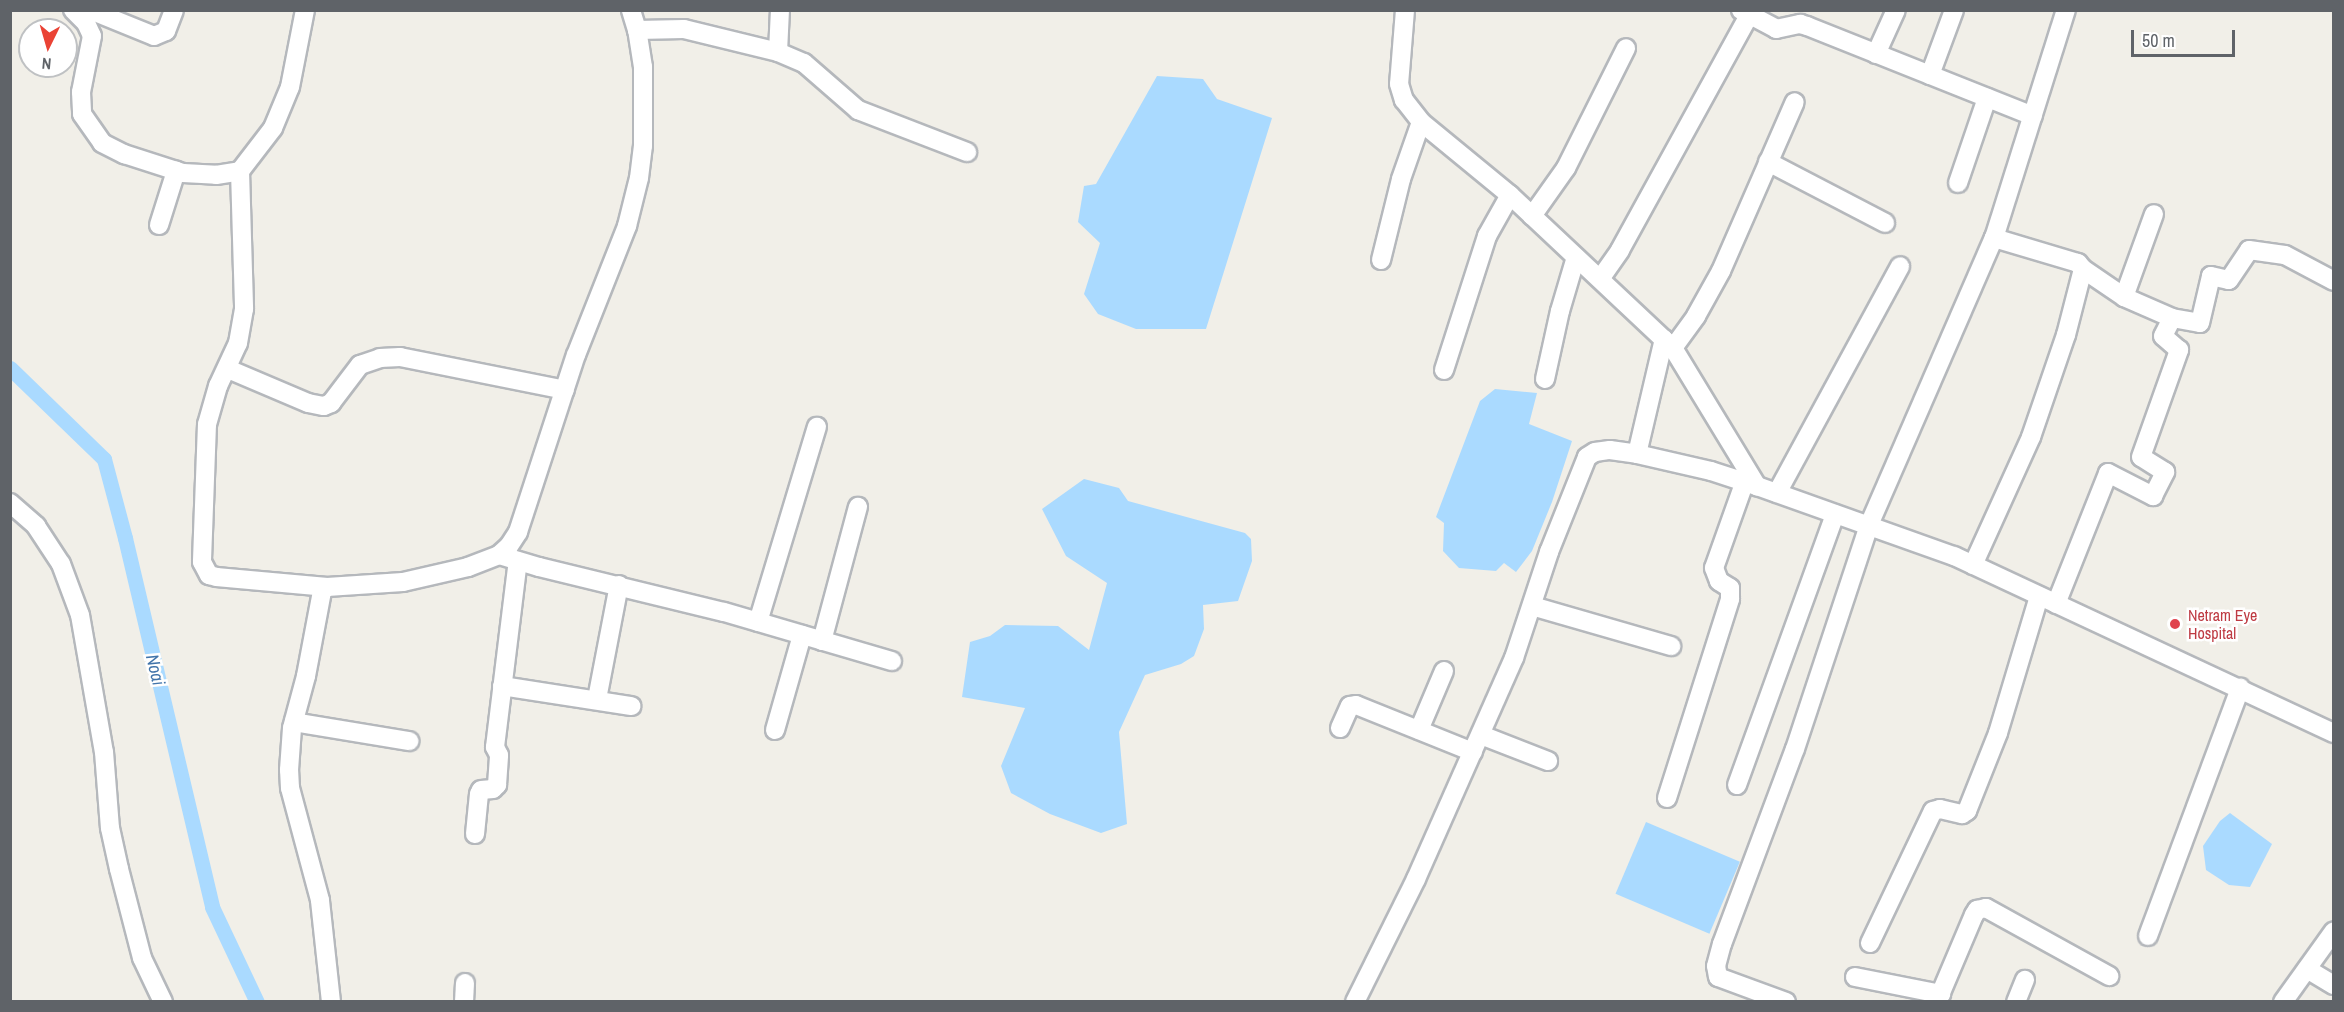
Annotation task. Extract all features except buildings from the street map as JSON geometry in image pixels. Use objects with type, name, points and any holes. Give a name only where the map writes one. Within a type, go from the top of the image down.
[{"type":"street","points":[[74,10],[86,23],[92,36],[81,92],[82,114],[89,128],[102,143],[176,171],[216,175],[240,171]]},
{"type":"street","points":[[90,10],[154,36],[166,31],[174,10]]},
{"type":"street","points":[[305,10],[290,87],[283,109],[263,143],[240,171],[244,309],[238,344],[218,386],[207,423],[202,538],[205,570],[209,575],[327,587],[403,582],[431,577],[499,555],[509,546],[518,532],[565,390],[627,226],[639,178],[643,146],[643,67],[638,30],[631,10]]},
{"type":"street","points":[[778,52],[780,10]]},
{"type":"street","points":[[1405,10],[1399,84],[1404,100],[1421,122],[1510,195],[1669,344],[1751,483]]},
{"type":"street","points":[[1876,54],[1896,10]]},
{"type":"street","points":[[1930,75],[1954,10]]},
{"type":"street","points":[[1786,1002],[1722,979],[1716,973],[1716,966],[1740,891],[1795,750],[1869,525],[1994,238],[2066,10]]},
{"type":"street","points":[[1600,279],[1620,250],[1745,13],[1776,29],[1800,24],[1807,26],[2033,116]]},
{"type":"street","points":[[638,30],[684,29],[778,52],[804,63],[858,110],[967,152]]},
{"type":"street","points":[[1532,216],[1566,168],[1626,48]]},
{"type":"street","points":[[1958,183],[1987,98]]},
{"type":"street","points":[[1637,454],[1669,344],[1696,316],[1721,271],[1753,204],[1768,162],[1795,102]]},
{"type":"street","points":[[1381,260],[1401,179],[1421,122]]},
{"type":"street","points":[[1768,162],[1885,223]]},
{"type":"street","points":[[159,225],[176,171]]},
{"type":"street","points":[[1444,370],[1487,236],[1510,195]]},
{"type":"street","points":[[2124,297],[2154,214]]},
{"type":"street","points":[[1994,238],[2078,263],[2082,269],[2124,297],[2172,318],[2200,323],[2211,276],[2229,280],[2249,250],[2285,255],[2334,281]]},
{"type":"street","points":[[1545,379],[1560,311],[1576,256]]},
{"type":"street","points":[[1777,493],[1900,266]]},
{"type":"street","points":[[1973,565],[2031,437],[2066,335],[2082,269]]},
{"type":"street","points":[[1870,943],[1933,811],[1940,809],[1962,814],[1967,811],[2047,600],[2108,473],[2153,496],[2164,472],[2141,457],[2179,350],[2163,336],[2172,318]]},
{"type":"street","points":[[228,369],[308,403],[324,406],[331,403],[360,365],[380,358],[400,357],[565,390]]},
{"type":"street","points":[[758,622],[818,427]]},
{"type":"street","points":[[1355,1002],[1416,879],[1515,658],[1549,552],[1587,457],[1595,452],[1610,450],[1637,454],[1751,483],[1834,514],[1915,540],[2334,733]]},
{"type":"street","points":[[1667,798],[1730,599],[1730,588],[1719,580],[1714,568],[1751,483]]},
{"type":"street","points":[[10,503],[36,526],[61,564],[80,615],[102,740],[110,828],[118,869],[142,958],[164,1002]]},
{"type":"street","points":[[822,640],[858,507]]},
{"type":"street","points":[[1737,785],[1834,514]]},
{"type":"street","points":[[499,555],[758,622],[892,661]]},
{"type":"street","points":[[476,834],[479,794],[481,790],[492,789],[497,785],[499,755],[495,747],[518,561]]},
{"type":"street","points":[[597,699],[619,585]]},
{"type":"street","points":[[327,587],[322,591],[289,746],[290,788],[320,900],[331,1002]]},
{"type":"street","points":[[1532,606],[1671,646]]},
{"type":"street","points":[[775,730],[802,635]]},
{"type":"street","points":[[1419,730],[1444,671]]},
{"type":"street","points":[[502,686],[631,705]]},
{"type":"street","points":[[2148,936],[2240,688]]},
{"type":"street","points":[[1340,728],[1350,706],[1356,705],[1473,752]]},
{"type":"street","points":[[294,722],[409,741]]},
{"type":"street","points":[[1481,735],[1548,761]]},
{"type":"street","points":[[1855,977],[1939,998],[1974,915],[1977,910],[1986,908],[2109,976]]},
{"type":"street","points":[[2283,1002],[2334,931]]},
{"type":"street","points":[[2307,969],[2334,985]]},
{"type":"street","points":[[2016,1002],[2025,980]]},
{"type":"street","points":[[464,1002],[465,983]]},
{"type":"water","points":[[1157,76],[1203,79],[1217,99],[1272,118],[1206,329],[1136,329],[1098,314],[1084,294],[1100,243],[1078,222],[1084,186],[1096,184]]},
{"type":"water","points":[[1495,389],[1537,393],[1529,424],[1572,441],[1552,502],[1532,551],[1516,572],[1504,563],[1496,571],[1459,568],[1443,551],[1444,523],[1436,517],[1480,401]]},
{"type":"water","points":[[1084,479],[1119,488],[1128,501],[1245,533],[1251,539],[1252,561],[1238,601],[1203,605],[1204,629],[1194,656],[1181,664],[1145,675],[1119,732],[1127,824],[1101,833],[1050,814],[1011,793],[1001,766],[1025,708],[962,697],[970,642],[990,636],[1005,625],[1058,626],[1089,650],[1107,583],[1066,556],[1042,509]]},
{"type":"water","points":[[2230,813],[2272,844],[2250,887],[2229,885],[2206,870],[2203,846],[2220,821]]},
{"type":"water","points":[[1646,822],[1740,862],[1709,934],[1616,894]]},
{"type":"waterway","name":"Noai","points":[[10,368],[104,459],[125,538],[212,907],[257,1002]]},
{"type":"place","name":"Netram Eye Hospital","points":[[2175,624]]}]
